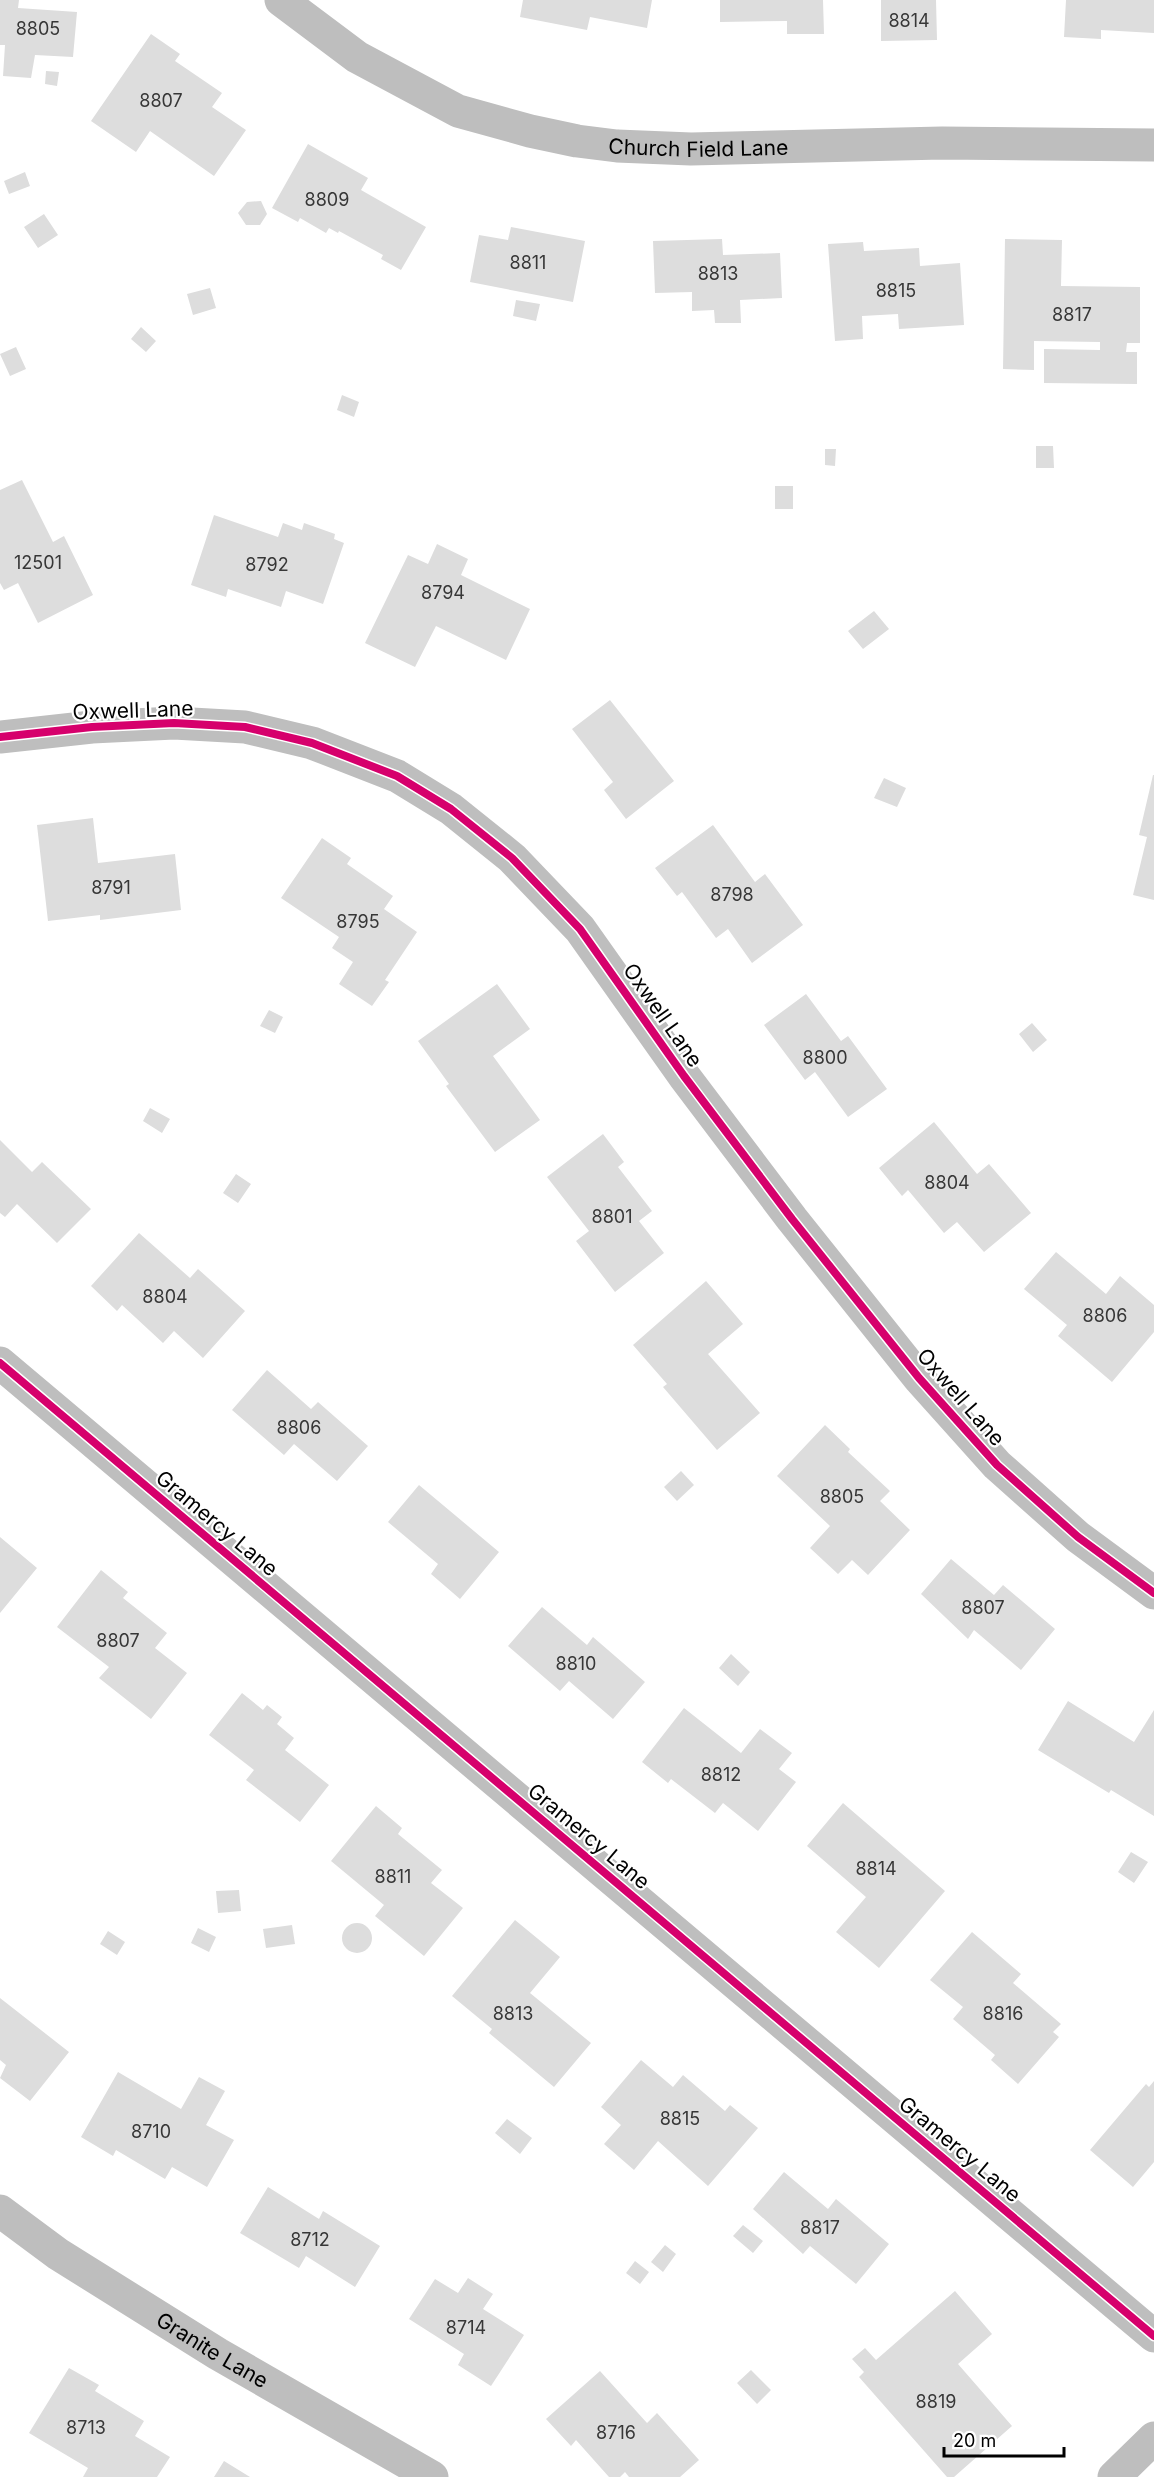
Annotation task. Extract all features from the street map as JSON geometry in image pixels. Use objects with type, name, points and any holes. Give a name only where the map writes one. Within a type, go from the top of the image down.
[{"type":"street","name":"Church Field Lane","points":[[281,0],[357,57],[458,111],[577,141],[617,146],[691,149],[942,143],[1154,145]]},
{"type":"street","name":"Oxwell Lane","points":[[0,737],[92,727],[174,723],[245,727],[312,743],[397,776],[451,809],[512,858],[580,929],[684,1076],[792,1219],[919,1378],[989,1456],[1078,1537],[1154,1593]]},
{"type":"street","name":"Gramercy Lane","points":[[0,1363],[1154,2336]]},
{"type":"street","name":"Granite Lane","points":[[0,2211],[58,2254],[218,2354],[432,2477]]},
{"type":"street","points":[[1114,2477],[1154,2438]]},
{"type":"building","points":[[0,0],[19,0],[18,8],[77,12],[73,57],[35,55],[31,78],[3,76],[5,45],[0,45]]},
{"type":"building","points":[[523,0],[652,0],[647,28],[590,17],[587,30],[520,17]]},
{"type":"building","points":[[720,0],[823,0],[824,34],[787,34],[787,21],[720,22]]},
{"type":"building","points":[[881,0],[936,0],[937,40],[881,41]]},
{"type":"building","points":[[1066,0],[1154,0],[1154,33],[1101,30],[1101,39],[1064,37]]},
{"type":"building","points":[[151,34],[180,54],[175,61],[222,93],[212,107],[246,130],[214,176],[150,131],[136,152],[91,121]]},
{"type":"building","points":[[46,71],[59,72],[57,86],[45,84]]},
{"type":"building","points":[[308,144],[368,178],[361,190],[426,227],[401,270],[381,259],[383,255],[339,231],[338,233],[329,228],[326,233],[300,218],[298,222],[272,208]]},
{"type":"building","points":[[25,172],[30,186],[9,194],[4,181]]},
{"type":"building","points":[[261,201],[267,214],[260,225],[246,225],[238,213],[247,202]]},
{"type":"building","points":[[44,214],[58,235],[38,248],[24,227]]},
{"type":"building","points":[[511,227],[585,241],[573,302],[470,282],[479,235],[508,240]]},
{"type":"building","points":[[722,239],[723,255],[780,253],[782,298],[740,300],[741,323],[715,323],[714,310],[692,311],[692,292],[655,293],[653,241]]},
{"type":"building","points":[[1005,239],[1062,240],[1061,286],[1140,287],[1140,343],[1127,343],[1126,352],[1137,352],[1137,384],[1044,383],[1044,349],[1100,350],[1100,342],[1034,341],[1034,370],[1003,369]]},
{"type":"building","points":[[863,242],[864,251],[919,248],[920,266],[960,263],[964,325],[899,329],[898,314],[862,316],[863,339],[835,341],[828,244]]},
{"type":"building","points":[[210,288],[216,308],[193,315],[187,294]]},
{"type":"building","points":[[516,300],[540,304],[536,321],[513,316]]},
{"type":"building","points":[[141,327],[156,341],[146,352],[131,339]]},
{"type":"building","points":[[16,347],[26,369],[10,376],[0,354]]},
{"type":"building","points":[[342,395],[359,402],[354,417],[337,410]]},
{"type":"building","points":[[1036,446],[1053,446],[1054,468],[1036,468]]},
{"type":"building","points":[[825,449],[836,449],[835,466],[825,465]]},
{"type":"building","points":[[22,480],[53,542],[64,536],[93,595],[38,623],[18,583],[4,590],[0,583],[0,490]]},
{"type":"building","points":[[775,486],[793,486],[793,509],[775,509]]},
{"type":"building","points":[[214,515],[278,537],[283,523],[302,530],[304,523],[335,534],[334,539],[344,543],[323,604],[286,591],[281,607],[228,589],[226,597],[191,585]]},
{"type":"building","points":[[437,544],[468,559],[461,575],[530,609],[506,660],[436,626],[415,667],[365,643],[408,555],[428,564]]},
{"type":"building","points":[[874,611],[889,629],[863,649],[848,631]]},
{"type":"building","points":[[610,700],[674,781],[626,819],[604,790],[613,782],[572,729]]},
{"type":"building","points":[[1153,775],[1154,900],[1133,895],[1147,837],[1139,835]]},
{"type":"building","points":[[884,778],[906,788],[897,807],[874,798]]},
{"type":"building","points":[[93,818],[98,863],[175,854],[181,910],[100,920],[100,915],[48,921],[37,825]]},
{"type":"building","points":[[713,825],[755,882],[765,874],[803,925],[752,963],[728,929],[716,938],[682,892],[677,896],[655,868]]},
{"type":"building","points":[[322,838],[351,858],[347,864],[393,896],[384,909],[417,932],[385,980],[389,982],[372,1006],[339,984],[353,962],[332,948],[339,937],[281,898]]},
{"type":"building","points":[[497,984],[530,1029],[493,1056],[540,1120],[495,1152],[446,1086],[449,1084],[418,1041]]},
{"type":"building","points":[[806,994],[841,1041],[848,1036],[887,1089],[848,1117],[815,1072],[805,1080],[764,1025]]},
{"type":"building","points":[[269,1010],[283,1017],[275,1033],[260,1026]]},
{"type":"building","points":[[1032,1023],[1047,1040],[1033,1052],[1019,1034]]},
{"type":"building","points":[[150,1108],[170,1119],[162,1133],[143,1121]]},
{"type":"building","points":[[934,1122],[977,1174],[989,1164],[1031,1213],[984,1252],[957,1222],[944,1233],[908,1190],[902,1196],[879,1168]]},
{"type":"building","points":[[603,1134],[624,1162],[618,1167],[652,1211],[639,1221],[664,1253],[615,1292],[576,1241],[589,1231],[547,1177]]},
{"type":"building","points":[[0,1140],[32,1172],[42,1162],[91,1209],[57,1243],[17,1204],[5,1217],[0,1213]]},
{"type":"building","points":[[236,1174],[251,1184],[238,1203],[223,1193]]},
{"type":"building","points":[[139,1233],[190,1278],[198,1269],[245,1311],[203,1358],[174,1331],[163,1343],[122,1305],[117,1311],[91,1286]]},
{"type":"building","points":[[1056,1252],[1106,1294],[1120,1276],[1154,1305],[1154,1332],[1112,1382],[1058,1336],[1067,1325],[1024,1289]]},
{"type":"building","points":[[706,1281],[743,1324],[708,1354],[760,1413],[717,1450],[663,1387],[667,1384],[633,1345]]},
{"type":"building","points":[[267,1370],[311,1409],[318,1402],[368,1446],[337,1481],[294,1444],[284,1455],[232,1410]]},
{"type":"building","points":[[825,1425],[850,1449],[848,1452],[890,1491],[880,1501],[910,1530],[868,1575],[852,1560],[838,1574],[810,1548],[830,1526],[777,1476]]},
{"type":"building","points":[[681,1471],[694,1485],[677,1501],[664,1487]]},
{"type":"building","points":[[419,1485],[499,1552],[460,1599],[431,1574],[438,1564],[388,1522]]},
{"type":"building","points":[[0,1537],[37,1568],[0,1613]]},
{"type":"building","points":[[951,1559],[994,1595],[1003,1585],[1055,1629],[1021,1670],[974,1630],[968,1639],[921,1594]]},
{"type":"building","points":[[101,1570],[128,1592],[123,1598],[167,1633],[155,1648],[187,1673],[151,1719],[99,1678],[109,1667],[57,1627]]},
{"type":"building","points":[[542,1607],[587,1645],[593,1637],[645,1682],[613,1719],[569,1681],[560,1691],[508,1646]]},
{"type":"building","points":[[731,1654],[750,1672],[738,1686],[719,1668]]},
{"type":"building","points":[[242,1693],[263,1710],[267,1705],[282,1717],[277,1724],[294,1738],[285,1750],[329,1785],[300,1822],[246,1780],[254,1770],[209,1735]]},
{"type":"building","points":[[1068,1701],[1134,1742],[1154,1710],[1154,1816],[1111,1790],[1109,1793],[1038,1750]]},
{"type":"building","points":[[684,1708],[741,1753],[760,1729],[792,1753],[779,1769],[796,1782],[758,1831],[723,1803],[715,1813],[671,1779],[668,1783],[642,1762]]},
{"type":"building","points":[[843,1803],[945,1891],[879,1968],[836,1932],[866,1897],[807,1846]]},
{"type":"building","points":[[376,1806],[402,1828],[398,1834],[442,1870],[431,1883],[463,1908],[424,1956],[375,1916],[384,1905],[331,1861]]},
{"type":"building","points":[[1131,1852],[1148,1862],[1134,1883],[1118,1872]]},
{"type":"building","points":[[239,1890],[241,1911],[218,1913],[216,1891]]},
{"type":"building","points":[[515,1920],[560,1957],[530,1993],[591,2043],[554,2087],[489,2033],[492,2029],[452,1996]]},
{"type":"building","points":[[357,1923],[367,1928],[372,1938],[367,1948],[357,1953],[347,1948],[342,1938],[347,1928]]},
{"type":"building","points":[[292,1925],[295,1944],[266,1948],[263,1929]]},
{"type":"building","points":[[198,1928],[216,1937],[209,1952],[191,1943]]},
{"type":"building","points":[[108,1931],[125,1942],[117,1955],[100,1944]]},
{"type":"building","points":[[972,1932],[1021,1974],[1013,1983],[1061,2024],[1053,2032],[1059,2037],[1018,2084],[991,2060],[995,2055],[953,2019],[963,2007],[930,1980]]},
{"type":"building","points":[[0,1998],[69,2052],[30,2101],[0,2078],[6,2065],[0,2060]]},
{"type":"building","points":[[641,2060],[673,2087],[683,2075],[725,2111],[730,2105],[758,2128],[708,2186],[658,2141],[634,2170],[604,2144],[621,2125],[601,2107]]},
{"type":"building","points":[[118,2072],[181,2109],[199,2077],[225,2091],[206,2125],[234,2140],[207,2187],[172,2167],[165,2179],[116,2150],[113,2156],[81,2137]]},
{"type":"building","points":[[1154,2081],[1154,2162],[1133,2187],[1090,2150],[1146,2084],[1149,2087]]},
{"type":"building","points":[[507,2119],[532,2138],[520,2154],[495,2133]]},
{"type":"building","points":[[784,2172],[828,2209],[836,2199],[889,2244],[856,2284],[810,2246],[803,2254],[753,2209]]},
{"type":"building","points":[[268,2187],[319,2219],[323,2211],[380,2246],[355,2287],[306,2256],[299,2268],[240,2233]]},
{"type":"building","points":[[743,2225],[763,2241],[753,2253],[733,2236]]},
{"type":"building","points":[[665,2245],[676,2254],[663,2272],[651,2262]]},
{"type":"building","points":[[635,2261],[649,2272],[640,2284],[626,2273]]},
{"type":"building","points":[[468,2278],[493,2294],[483,2309],[524,2335],[491,2386],[458,2365],[464,2354],[409,2319],[435,2279],[458,2293]]},
{"type":"building","points":[[955,2291],[992,2334],[958,2364],[1012,2426],[954,2477],[947,2477],[859,2377],[864,2372],[852,2359],[865,2348],[876,2360]]},
{"type":"building","points":[[69,2368],[99,2385],[95,2391],[144,2421],[135,2436],[170,2457],[157,2477],[83,2477],[88,2468],[29,2433]]},
{"type":"building","points":[[751,2370],[771,2390],[757,2404],[737,2383]]},
{"type":"building","points":[[600,2371],[647,2423],[657,2413],[699,2460],[680,2477],[629,2477],[625,2472],[620,2477],[609,2477],[576,2440],[571,2446],[546,2419]]},
{"type":"building","points":[[224,2461],[250,2477],[214,2477]]},
{"type":"cycle path","points":[[0,737],[92,727],[174,723],[245,727],[312,743],[397,776],[451,809],[512,858],[580,929],[684,1076],[792,1219],[919,1378],[997,1465],[1078,1537],[1154,1593]]},
{"type":"cycle path","points":[[0,1363],[1154,2336]]}]
